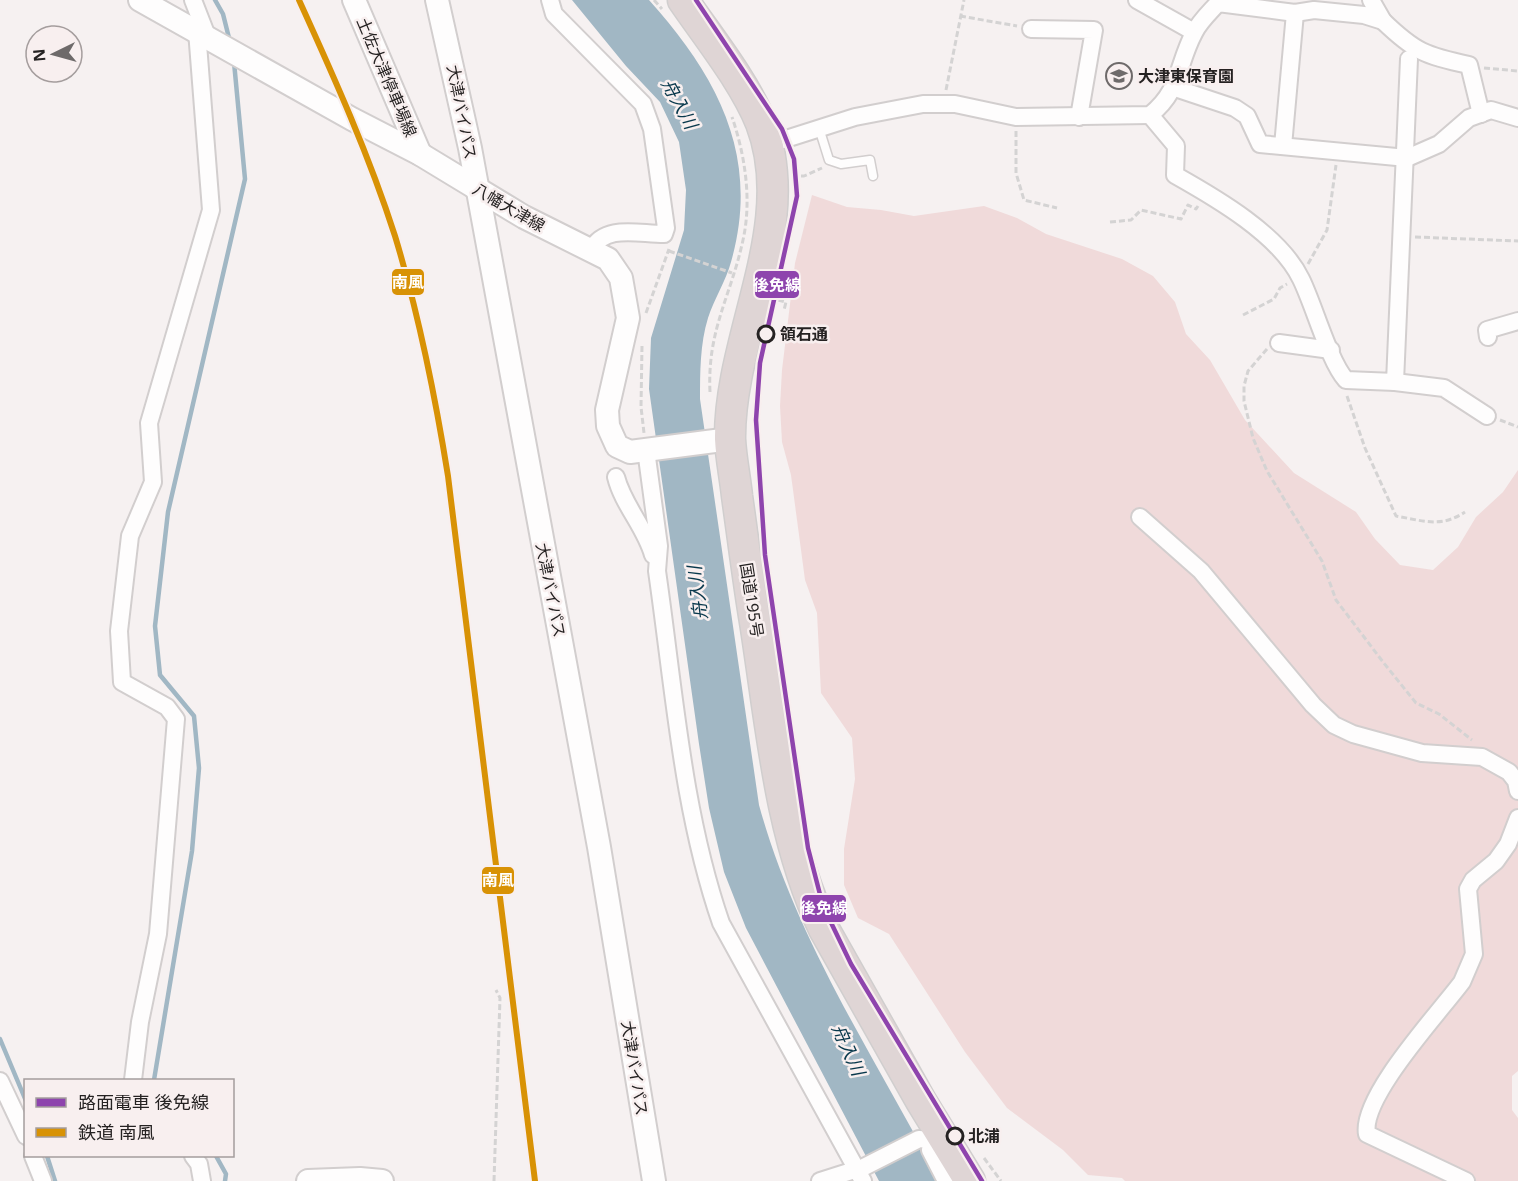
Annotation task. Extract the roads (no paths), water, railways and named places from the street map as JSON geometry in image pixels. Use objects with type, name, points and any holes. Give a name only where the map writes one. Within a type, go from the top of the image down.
[{"type":"highway","name":"国道195号","points":[[683,6],[750,102],[767,145],[773,182],[773,203],[734,387],[719,440],[746,565],[775,750],[793,838],[806,882],[824,929],[921,1101],[970,1181]]},
{"type":"main road","name":"八幡大津線","points":[[140,0],[352,119],[420,154],[524,217],[608,259],[621,278],[628,318],[607,410],[608,426],[617,446],[630,452],[719,440]]},
{"type":"main road","name":"土佐大津停車場線","points":[[354,0],[420,154]]},
{"type":"main road","name":"大津バイパス","points":[[437,0],[470,148],[597,836],[654,1181]]},
{"type":"main road","points":[[308,1181],[360,1179],[382,1181]]},
{"type":"street","points":[[133,1079],[140,1022],[158,934],[176,719],[167,707],[122,682],[119,631],[130,536],[153,482],[149,423],[211,210],[202,33],[193,0]]},
{"type":"street","points":[[542,0],[552,7],[643,104],[652,129],[666,228],[664,234],[609,232],[596,240],[591,250]]},
{"type":"street","points":[[1137,0],[1194,32]]},
{"type":"street","points":[[1371,0],[1383,21],[1409,46],[1430,56],[1469,65],[1481,114]]},
{"type":"street","points":[[767,145],[855,117],[912,106],[944,104],[1016,117],[1150,115],[1165,103],[1175,88],[1194,32],[1218,2],[1272,5],[1295,13],[1314,10],[1364,15],[1383,21]]},
{"type":"street","points":[[1283,146],[1295,13]]},
{"type":"street","points":[[1031,29],[1094,30],[1078,117]]},
{"type":"street","points":[[1395,382],[1396,308],[1407,158],[1409,59]]},
{"type":"street","points":[[1175,88],[1235,108],[1246,116],[1260,144],[1338,152],[1407,158],[1439,144],[1468,118],[1491,110],[1518,118]]},
{"type":"street","points":[[1150,115],[1176,146],[1175,175],[1207,192],[1267,237],[1301,277],[1338,372],[1346,380],[1395,382],[1444,388],[1487,416]]},
{"type":"street","points":[[1488,337],[1487,330],[1518,321]]},
{"type":"street","points":[[1279,343],[1331,350]]},
{"type":"street","points":[[649,449],[659,546],[657,571]]},
{"type":"street","points":[[616,477],[619,487],[649,541],[657,571],[693,821],[710,891],[721,922],[861,1172]]},
{"type":"street","points":[[1140,517],[1201,571],[1313,705],[1334,725],[1353,734],[1422,753],[1482,757],[1509,772],[1516,781],[1518,791]]},
{"type":"street","points":[[1466,1181],[1367,1134],[1366,1118],[1380,1088],[1448,1000],[1472,963],[1474,935],[1468,889],[1473,880],[1497,861],[1508,844],[1518,818]]},
{"type":"street","points":[[0,1081],[24,1132]]},
{"type":"street","points":[[921,1138],[946,1181]]},
{"type":"street","points":[[820,1181],[861,1172],[921,1138],[929,1140],[954,1181]]},
{"type":"street","points":[[34,1157],[43,1181]]},
{"type":"street","points":[[194,1157],[199,1164],[202,1181]]},
{"type":"lane","points":[[819,128],[829,160],[841,164],[870,160],[873,177]]},
{"type":"water","name":"舟入川","points":[[572,0],[649,0],[674,29],[695,59],[713,89],[727,120],[736,153],[741,188],[739,224],[729,269],[705,328],[701,358],[700,399],[759,805],[775,855],[815,951],[940,1181],[879,1181],[746,928],[724,872],[709,808],[699,744],[649,389],[651,338],[684,230],[686,190],[679,142],[660,102],[626,66]]},
{"type":"waterway","points":[[215,0],[223,14],[230,42]]},
{"type":"waterway","points":[[154,1079],[192,851],[199,768],[194,716],[160,675],[155,626],[168,512],[245,179],[234,62]]},
{"type":"waterway","points":[[0,1039],[24,1096]]},
{"type":"waterway","points":[[47,1157],[55,1181]]},
{"type":"waterway","points":[[217,1157],[226,1174],[225,1181]]},
{"type":"tram line","name":"後免線","points":[[696,0],[782,129],[794,159],[797,196],[760,363],[756,420],[765,555],[808,848],[823,906],[851,964],[982,1181]]},
{"type":"rail line","name":"南風","points":[[299,0],[350,116],[385,206],[412,295],[432,385],[448,476],[535,1181]]},
{"type":"place","name":"大津東保育園","points":[[1119,76]]},
{"type":"place","name":"領石通","points":[[766,334]]},
{"type":"place","name":"北浦","points":[[955,1136]]}]
